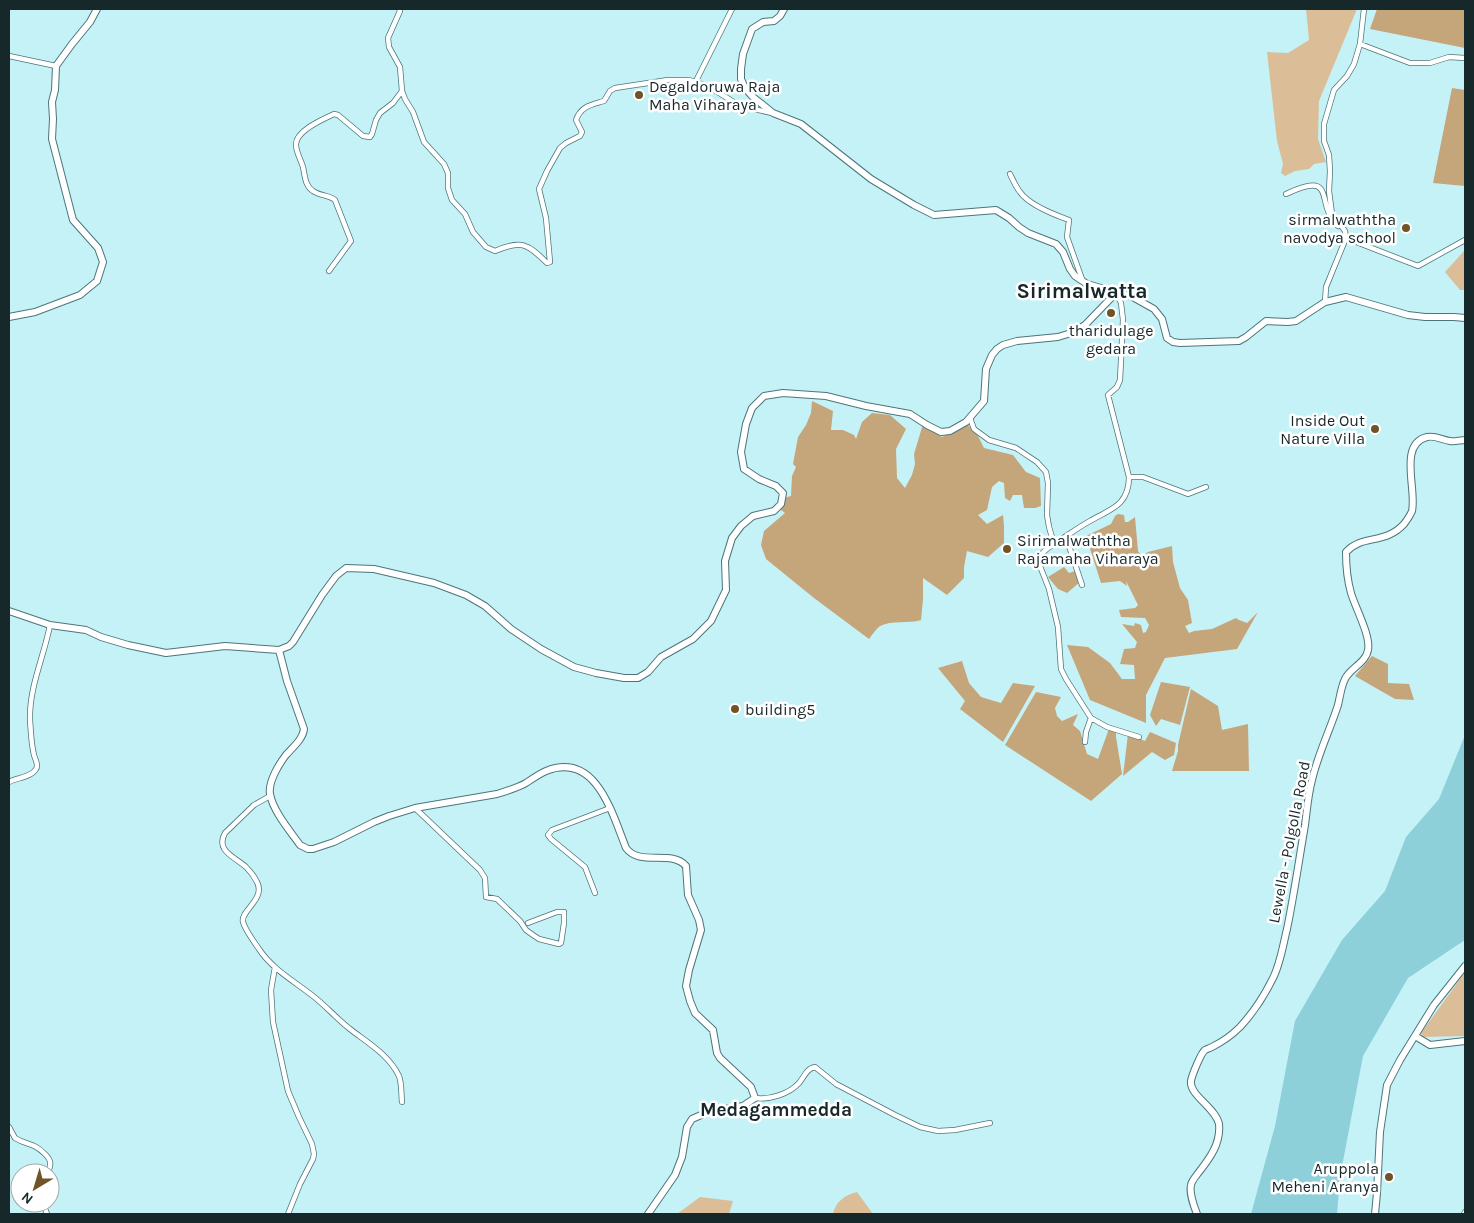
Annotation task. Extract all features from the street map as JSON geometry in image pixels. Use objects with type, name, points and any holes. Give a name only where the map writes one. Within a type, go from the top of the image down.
[{"type":"street","points":[[9,317],[35,312],[80,295],[97,280],[103,262],[98,248],[73,220],[52,139],[52,102],[55,90],[56,66],[90,22],[97,9]]},
{"type":"street","points":[[399,9],[400,11],[388,38],[389,46],[400,67],[402,92],[424,142],[444,164],[448,173],[448,188],[452,200],[465,214],[473,232],[486,247],[495,250],[512,245],[524,245],[537,252],[547,263],[550,262],[546,218],[539,189],[560,148],[580,136],[582,132],[576,120],[579,113],[585,106],[604,101],[610,91],[615,88],[668,80],[688,80],[708,86],[740,106],[773,113],[801,124],[871,179],[934,215],[996,210],[1028,233],[1056,244],[1063,252],[1075,276],[1082,281],[1115,295],[1122,303],[1120,380],[1117,387],[1108,395],[1130,477],[1129,486],[1125,498],[1117,506],[1089,521],[1054,544],[1040,555],[1038,561],[1049,589],[1058,627],[1061,669],[1066,679],[1091,718],[1107,727],[1140,737]]},
{"type":"street","points":[[696,81],[732,9]]},
{"type":"street","points":[[773,113],[745,88],[741,79],[741,69],[743,54],[752,28],[763,22],[774,21],[784,9]]},
{"type":"street","points":[[1325,302],[1326,287],[1346,238],[1345,231],[1332,214],[1329,191],[1329,155],[1324,141],[1324,124],[1334,90],[1347,76],[1354,64],[1360,44],[1364,9]]},
{"type":"street","points":[[1360,44],[1410,63],[1430,63],[1449,57],[1465,58]]},
{"type":"street","points":[[9,56],[56,66]]},
{"type":"street","points":[[329,271],[351,241],[335,200],[332,197],[313,191],[306,183],[296,142],[310,126],[334,114],[363,136],[370,137],[380,113],[393,103],[402,92]]},
{"type":"street","points":[[1010,174],[1019,192],[1027,200],[1069,220],[1067,237],[1082,281]]},
{"type":"street","points":[[1286,194],[1311,184],[1319,187],[1323,191],[1332,220],[1345,231]]},
{"type":"street","points":[[1346,238],[1418,266],[1465,240]]},
{"type":"street","points":[[9,611],[50,626],[86,630],[101,637],[128,645],[166,653],[226,646],[279,650],[293,642],[336,576],[346,568],[374,569],[434,583],[466,595],[485,606],[511,629],[541,649],[574,667],[624,678],[638,678],[648,672],[661,657],[693,639],[711,621],[726,590],[725,561],[732,538],[741,526],[753,516],[774,511],[781,504],[782,494],[776,486],[759,479],[744,469],[741,452],[746,424],[752,408],[764,396],[783,393],[826,396],[910,414],[941,432],[950,431],[966,422],[984,401],[986,369],[990,358],[997,349],[1017,341],[1058,337],[1078,330],[1115,295],[1129,295],[1154,309],[1162,319],[1167,338],[1173,342],[1180,343],[1239,341],[1266,321],[1296,321],[1325,302],[1346,297],[1408,315],[1465,318]]},
{"type":"street","points":[[970,418],[974,428],[989,440],[1016,448],[1037,462],[1046,472],[1048,483],[1048,527],[1054,544]]},
{"type":"street","name":"Lewella - Polgolla Road","points":[[1197,1214],[1191,1186],[1215,1147],[1219,1134],[1219,1124],[1217,1116],[1191,1085],[1191,1080],[1201,1055],[1205,1050],[1230,1036],[1240,1026],[1273,980],[1293,898],[1312,780],[1338,705],[1345,678],[1362,661],[1368,651],[1369,644],[1351,593],[1346,567],[1346,552],[1362,542],[1385,537],[1393,533],[1409,517],[1413,504],[1410,460],[1415,443],[1429,436],[1451,441],[1465,440]]},
{"type":"street","points":[[1130,477],[1143,477],[1188,494],[1206,487]]},
{"type":"street","points":[[1066,537],[1082,585]]},
{"type":"street","points":[[9,782],[31,774],[38,766],[32,744],[30,701],[50,626]]},
{"type":"street","points":[[279,650],[287,681],[304,729],[302,736],[280,764],[270,785],[270,796],[281,818],[300,845],[313,849],[334,842],[374,822],[416,808],[497,794],[524,784],[544,771],[554,768],[567,767],[583,772],[590,777],[605,798],[626,848],[632,855],[675,860],[682,862],[686,866],[688,895],[699,920],[701,930],[687,977],[686,986],[690,1001],[695,1013],[713,1030],[717,1053],[720,1058],[751,1087],[755,1098]]},
{"type":"street","points":[[1085,742],[1091,718]]},
{"type":"street","points":[[270,796],[254,805],[225,833],[221,842],[222,847],[227,853],[250,871],[260,888],[243,922],[258,948],[275,967],[389,1060],[400,1080],[402,1102]]},
{"type":"street","points":[[416,808],[480,870],[485,878],[486,897],[497,899],[520,921],[526,930],[539,939],[561,943],[564,912],[557,912],[528,923]]},
{"type":"street","points":[[595,893],[585,867],[550,839],[548,835],[552,830],[610,808]]},
{"type":"street","points":[[1375,1214],[1378,1193],[1380,1132],[1387,1085],[1434,1005],[1465,966]]},
{"type":"street","points":[[275,967],[271,990],[273,1022],[288,1091],[298,1117],[312,1144],[314,1154],[288,1214]]},
{"type":"street","points":[[1415,1036],[1430,1045],[1465,1041]]},
{"type":"street","points":[[648,1214],[675,1175],[682,1157],[687,1127],[692,1119],[708,1112],[743,1106],[755,1098],[764,1099],[784,1094],[796,1086],[809,1069],[816,1067],[836,1084],[895,1116],[920,1127],[938,1131],[955,1130],[990,1123]]},
{"type":"street","points":[[9,1127],[15,1138],[38,1147],[50,1159],[50,1163]]},
{"type":"shaded area","points":[[1306,9],[1357,9],[1319,101],[1318,139],[1326,162],[1314,164],[1309,169],[1295,171],[1285,176],[1281,173],[1283,164],[1277,141],[1267,52],[1288,53],[1309,40]]},
{"type":"shaded area","points":[[1377,9],[1465,9],[1465,48],[1370,29]]},
{"type":"shaded area","points":[[1452,88],[1465,90],[1465,186],[1433,183]]},
{"type":"shaded area","points":[[1464,251],[1465,290],[1460,290],[1445,272]]},
{"type":"shaded area","points":[[812,401],[833,411],[831,430],[843,430],[854,435],[856,439],[862,422],[872,413],[890,415],[906,429],[896,449],[897,478],[905,488],[912,475],[915,464],[914,454],[923,424],[942,437],[968,425],[978,436],[984,448],[1013,455],[1026,472],[1040,478],[1041,506],[1024,508],[1022,495],[1013,495],[1010,501],[1005,498],[1004,483],[999,481],[992,487],[987,510],[978,515],[987,524],[1003,515],[1004,543],[988,557],[967,551],[964,578],[947,595],[923,578],[921,620],[885,624],[880,626],[869,639],[766,559],[761,545],[764,531],[785,513],[777,507],[780,499],[791,496],[792,476],[796,467],[793,464],[798,437],[811,413]]},
{"type":"shaded area","points":[[1118,514],[1124,515],[1125,522],[1135,517],[1138,551],[1142,556],[1148,552],[1172,546],[1173,562],[1180,588],[1188,600],[1192,623],[1185,626],[1189,633],[1212,629],[1236,618],[1247,623],[1258,612],[1237,649],[1165,658],[1146,695],[1146,723],[1090,700],[1067,645],[1088,647],[1110,663],[1122,679],[1135,679],[1134,665],[1120,664],[1124,649],[1135,648],[1137,642],[1122,624],[1134,626],[1135,623],[1141,625],[1143,633],[1146,632],[1149,625],[1145,618],[1121,617],[1119,610],[1135,608],[1138,605],[1126,581],[1127,586],[1120,581],[1101,583],[1086,536],[1111,524]]},
{"type":"shaded area","points":[[1064,567],[1069,573],[1075,571],[1080,582],[1067,593],[1058,589],[1048,577]]},
{"type":"shaded area","points":[[1372,656],[1388,664],[1388,683],[1409,684],[1414,700],[1395,699],[1355,676]]},
{"type":"shaded area","points":[[962,661],[969,683],[981,697],[1001,703],[1013,683],[1035,686],[1003,742],[960,709],[965,701],[938,668]]},
{"type":"shaded area","points":[[1161,682],[1190,687],[1180,725],[1161,719],[1156,726],[1150,715]]},
{"type":"shaded area","points":[[1191,689],[1218,706],[1222,730],[1248,724],[1249,771],[1172,771]]},
{"type":"shaded area","points":[[1036,692],[1061,697],[1055,708],[1057,716],[1062,721],[1078,714],[1073,725],[1080,731],[1087,754],[1098,759],[1110,726],[1116,727],[1122,774],[1091,801],[1005,745]]},
{"type":"shaded area","points":[[1150,732],[1176,743],[1174,755],[1165,760],[1152,752],[1123,776],[1128,734],[1145,741]]},
{"type":"shaded area","points":[[1465,974],[1465,1036],[1423,1037],[1421,1033]]},
{"type":"shaded area","points":[[857,1192],[873,1214],[833,1214],[841,1200]]},
{"type":"shaded area","points":[[700,1197],[733,1201],[729,1214],[677,1214]]},
{"type":"water","points":[[1465,735],[1465,940],[1408,978],[1363,1056],[1340,1177],[1337,1214],[1251,1214],[1275,1126],[1295,1021],[1342,940],[1385,891],[1406,837],[1439,799]]},
{"type":"place","name":"Degaldoruwa Raja Maha Viharaya","points":[[639,95]]},
{"type":"place","name":"sirmalwaththa navodya school","points":[[1406,228]]},
{"type":"place","name":"tharidulage gedara","points":[[1111,313]]},
{"type":"place","name":"Inside Out Nature Villa","points":[[1375,429]]},
{"type":"place","name":"Sirimalwaththa Rajamaha Viharaya","points":[[1007,549]]},
{"type":"place","name":"building5","points":[[735,709]]},
{"type":"place","name":"Aruppola Meheni Aranya","points":[[1389,1177]]},
{"type":"district","name":"Sirimalwatta","points":[[1082,291]]},
{"type":"district","name":"Medagammedda","points":[[776,1110]]}]
